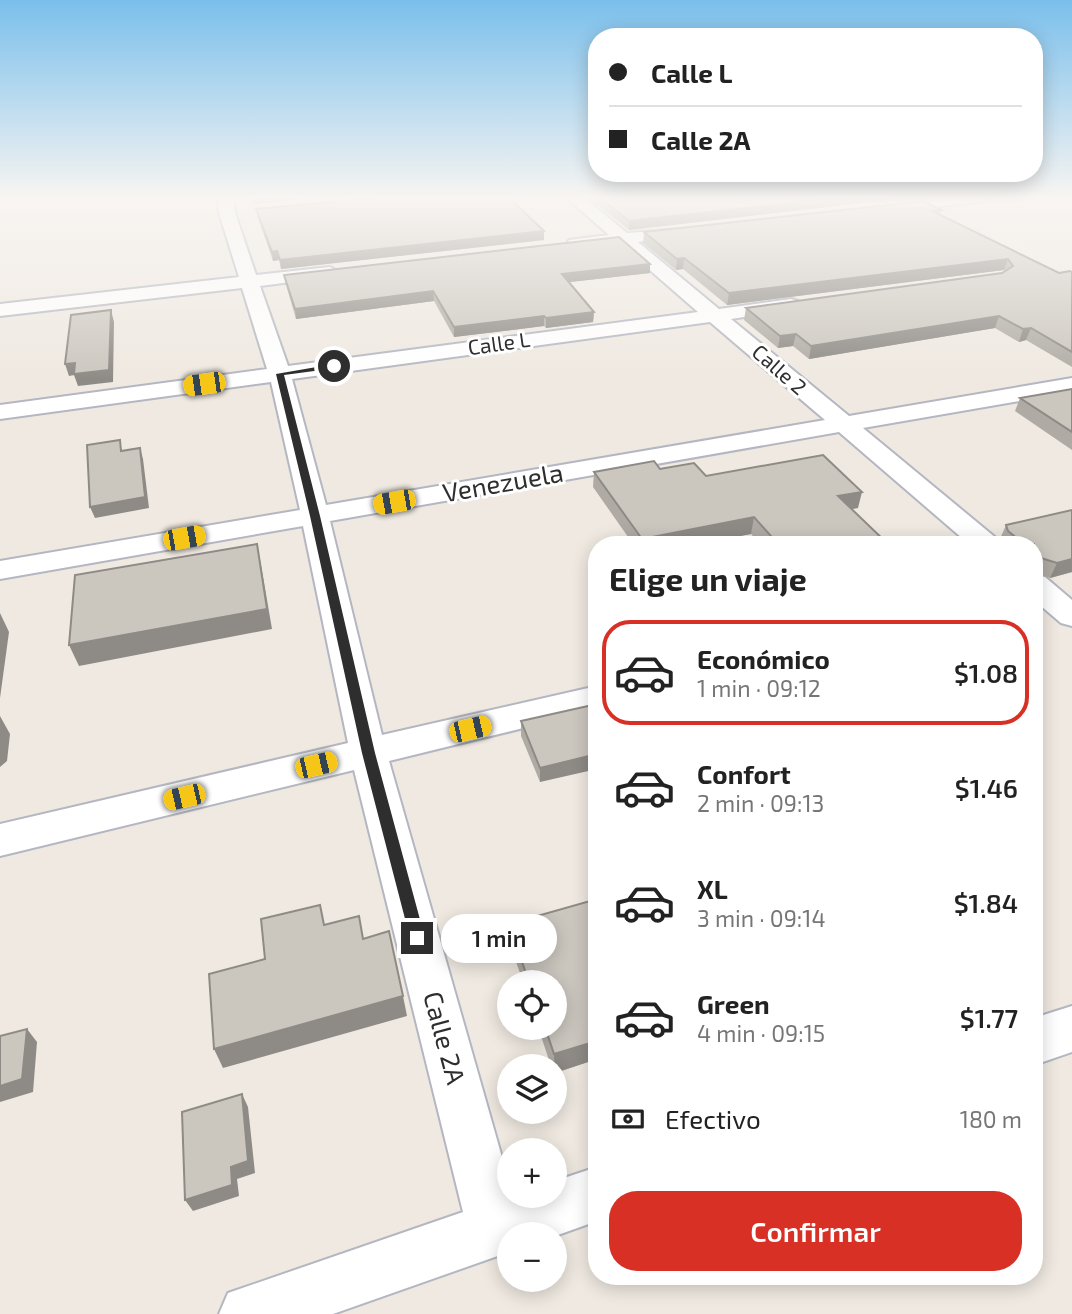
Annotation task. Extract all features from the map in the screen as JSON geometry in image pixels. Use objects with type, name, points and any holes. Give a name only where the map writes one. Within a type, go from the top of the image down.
[{"type":"street","name":"Calle 2A","points":[[244,257],[280,374],[368,753],[495,1230]]},
{"type":"street","name":"Calle 2","points":[[645,257],[976,536]]},
{"type":"street","points":[[0,310],[346,270]]},
{"type":"street","name":"Calle L","points":[[0,412],[810,302]]},
{"type":"street","name":"Venezuela","points":[[0,570],[1072,385]]},
{"type":"street","points":[[1046,589],[1072,616]]},
{"type":"street","points":[[0,841],[588,700]]},
{"type":"street","points":[[1043,1039],[1072,1028]]},
{"type":"street","points":[[249,1314],[588,1197]]},
{"type":"building","points":[[279,257],[304,257],[280,260]]},
{"type":"building","points":[[440,257],[642,257],[650,264],[562,274],[594,312],[454,327],[433,291],[295,309],[284,275]]},
{"type":"building","points":[[675,257],[1027,257],[1059,273],[1072,272],[1072,352],[1031,328],[1023,329],[999,316],[811,346],[796,334],[780,336],[746,308],[1002,273],[1013,266],[1008,259],[729,293],[684,258]]},
{"type":"building","points":[[111,310],[109,370],[74,374],[75,363],[65,364],[71,315]]},
{"type":"building","points":[[1072,389],[1072,432],[1020,398]]},
{"type":"building","points":[[120,440],[121,451],[140,448],[145,497],[90,507],[87,445]]},
{"type":"building","points":[[823,455],[862,492],[838,496],[880,536],[771,536],[754,517],[657,536],[640,536],[594,472],[654,461],[660,469],[694,463],[706,476]]},
{"type":"building","points":[[1072,510],[1072,559],[1057,563],[1043,559],[1043,536],[1014,536],[1006,525]]},
{"type":"building","points":[[257,544],[267,609],[69,645],[75,575]]},
{"type":"building","points":[[588,706],[588,756],[540,768],[521,721]]},
{"type":"building","points":[[588,902],[588,1044],[554,1054],[549,1040],[567,1040],[567,970],[525,970],[509,924]]},
{"type":"building","points":[[320,905],[324,925],[359,916],[363,939],[389,931],[403,996],[214,1049],[209,974],[265,959],[261,919]]},
{"type":"building","points":[[27,1029],[22,1079],[0,1086],[0,1036]]},
{"type":"building","points":[[242,1094],[248,1161],[231,1167],[232,1185],[185,1200],[182,1112]]},
{"type":"route","points":[[334,366],[280,374],[368,753],[417,938]]}]
